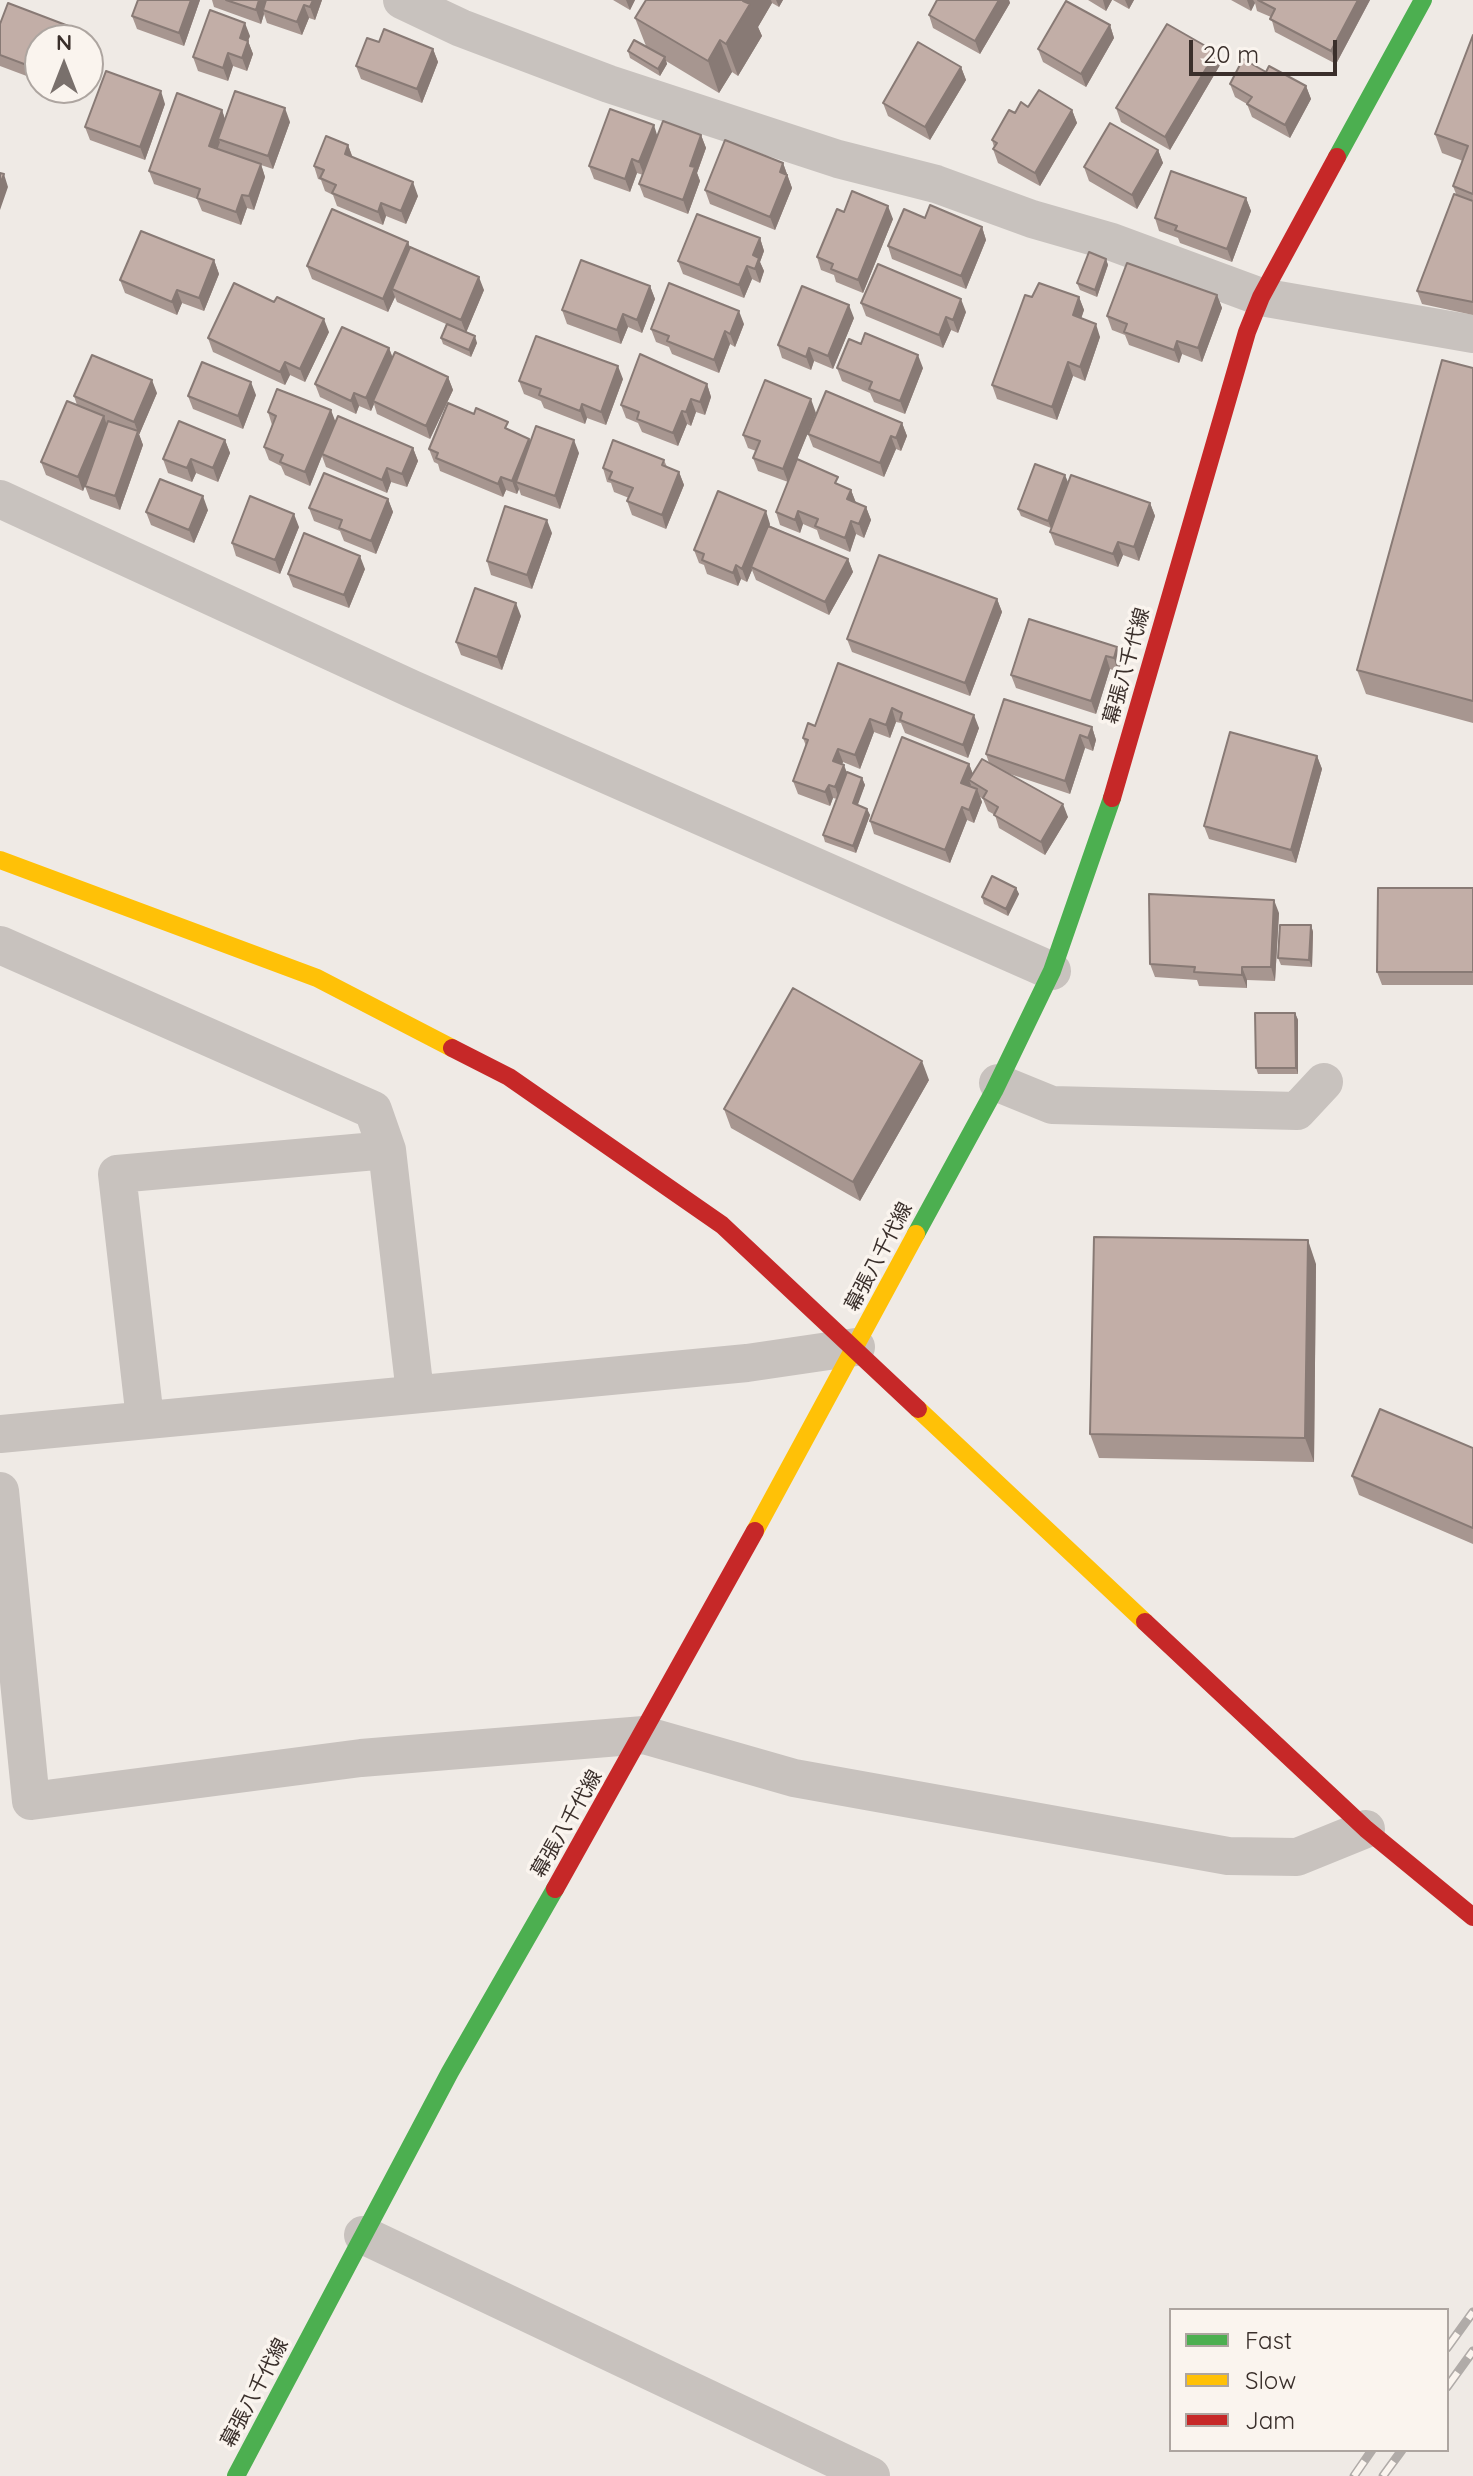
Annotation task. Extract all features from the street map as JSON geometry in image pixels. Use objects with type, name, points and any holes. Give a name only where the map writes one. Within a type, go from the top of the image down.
[{"type":"main road","name":"幕張八千代線","points":[[236,2476],[450,2072],[644,1735],[856,1347],[998,1083],[1052,971],[1098,845],[1247,332],[1261,297],[1423,0]]},
{"type":"main road","points":[[0,860],[317,978],[509,1077],[722,1225],[856,1347],[1366,1829],[1473,1917]]},
{"type":"street","points":[[402,0],[469,14],[609,84],[838,159],[936,184],[1032,219],[1112,242],[1261,297],[1473,334]]},
{"type":"street","points":[[0,499],[412,689],[1052,971]]},
{"type":"street","points":[[0,945],[373,1110],[387,1150],[415,1393]]},
{"type":"street","points":[[998,1083],[1052,1105],[1297,1111],[1324,1082]]},
{"type":"street","points":[[145,1419],[117,1174],[387,1150]]},
{"type":"street","points":[[0,1434],[747,1363],[856,1347]]},
{"type":"street","points":[[0,1491],[31,1801],[361,1758],[644,1735],[794,1778],[1228,1856],[1297,1857],[1366,1829]]},
{"type":"street","points":[[363,2235],[856,2473]]},
{"type":"building","points":[[138,0],[191,0],[179,33],[132,16]]},
{"type":"building","points":[[226,0],[259,0],[256,10]]},
{"type":"building","points":[[266,0],[313,0],[310,7],[304,5],[297,22],[263,10]]},
{"type":"building","points":[[646,0],[744,0],[750,4],[726,44],[720,40],[708,61],[635,18]]},
{"type":"building","points":[[937,0],[999,0],[975,41],[929,15]]},
{"type":"building","points":[[1258,0],[1358,0],[1331,51],[1270,19],[1275,9]]},
{"type":"building","points":[[1066,1],[1110,25],[1081,74],[1038,49]]},
{"type":"building","points":[[8,3],[63,24],[24,24],[24,64],[0,55],[0,24]]},
{"type":"building","points":[[210,10],[245,23],[240,38],[248,41],[242,58],[228,53],[223,68],[193,57]]},
{"type":"building","points":[[1167,24],[1216,52],[1165,137],[1116,108]]},
{"type":"building","points":[[384,29],[433,49],[417,89],[356,66],[367,38],[379,42]]},
{"type":"building","points":[[1473,35],[1473,194],[1453,186],[1468,146],[1435,134]]},
{"type":"building","points":[[634,40],[665,57],[658,69],[628,51]]},
{"type":"building","points":[[918,42],[961,67],[925,127],[883,103]]},
{"type":"building","points":[[1243,59],[1266,72],[1269,66],[1306,86],[1285,125],[1247,104],[1252,97],[1230,84]]},
{"type":"building","points":[[106,71],[161,91],[140,147],[85,127],[94,104],[104,104]]},
{"type":"building","points":[[1039,90],[1072,110],[1035,173],[993,149],[997,143],[992,140],[1009,110],[1015,113],[1021,102],[1028,107]]},
{"type":"building","points":[[235,91],[285,108],[268,156],[218,139]]},
{"type":"building","points":[[177,93],[222,110],[209,146],[261,164],[249,196],[242,195],[236,212],[197,198],[200,189],[149,171]]},
{"type":"building","points":[[610,109],[654,125],[639,162],[632,159],[625,179],[589,166]]},
{"type":"building","points":[[663,121],[701,135],[690,166],[695,167],[683,200],[639,184]]},
{"type":"building","points":[[1110,123],[1158,150],[1132,195],[1084,167]]},
{"type":"building","points":[[326,136],[348,145],[345,154],[413,182],[401,211],[381,203],[378,212],[332,193],[336,185],[320,178],[324,170],[314,166]]},
{"type":"building","points":[[725,140],[783,163],[780,172],[787,175],[770,217],[705,190]]},
{"type":"building","points":[[1171,171],[1246,198],[1227,249],[1175,230],[1177,226],[1155,218]]},
{"type":"building","points":[[852,191],[888,206],[858,280],[831,269],[833,264],[817,257],[837,209],[844,212]]},
{"type":"building","points":[[1454,194],[1473,201],[1473,302],[1417,291]]},
{"type":"building","points":[[930,205],[982,227],[961,276],[888,246],[904,209],[925,218]]},
{"type":"building","points":[[332,209],[408,242],[383,299],[307,266]]},
{"type":"building","points":[[697,214],[760,238],[753,255],[759,258],[755,269],[747,266],[739,285],[678,261]]},
{"type":"building","points":[[141,231],[214,260],[199,298],[177,290],[172,302],[120,280]]},
{"type":"building","points":[[410,247],[479,277],[461,320],[392,289]]},
{"type":"building","points":[[1089,252],[1106,259],[1095,290],[1077,283]]},
{"type":"building","points":[[581,260],[650,286],[637,320],[623,314],[617,330],[562,310]]},
{"type":"building","points":[[1127,263],[1217,295],[1198,348],[1177,341],[1174,350],[1124,332],[1127,324],[1107,316]]},
{"type":"building","points":[[878,264],[961,299],[953,320],[946,317],[939,335],[861,303]]},
{"type":"building","points":[[234,283],[274,302],[277,297],[324,319],[300,369],[285,362],[280,372],[208,338]]},
{"type":"building","points":[[669,283],[739,311],[730,334],[725,331],[714,360],[667,341],[669,336],[651,329]]},
{"type":"building","points":[[1039,283],[1079,297],[1073,315],[1096,324],[1080,367],[1068,362],[1052,407],[992,385],[1025,295],[1032,297]]},
{"type":"building","points":[[802,286],[849,305],[828,356],[809,348],[806,357],[778,345]]},
{"type":"building","points":[[447,324],[475,336],[469,350],[441,338]]},
{"type":"building","points":[[342,327],[389,348],[366,398],[354,393],[351,401],[315,384]]},
{"type":"building","points":[[865,333],[918,355],[900,401],[869,389],[872,382],[837,368],[849,339],[861,344]]},
{"type":"building","points":[[536,336],[618,366],[601,412],[582,404],[580,411],[539,395],[541,389],[519,381]]},
{"type":"building","points":[[395,352],[448,377],[426,426],[373,401]]},
{"type":"building","points":[[640,354],[707,384],[700,402],[691,399],[686,412],[682,411],[673,433],[637,419],[639,412],[621,405]]},
{"type":"building","points":[[92,355],[152,380],[134,422],[74,396]]},
{"type":"building","points":[[1442,360],[1473,368],[1473,701],[1357,670]]},
{"type":"building","points":[[202,362],[251,382],[238,416],[188,396]]},
{"type":"building","points":[[765,380],[811,399],[783,469],[753,458],[760,441],[743,435]]},
{"type":"building","points":[[277,389],[331,410],[305,472],[280,462],[283,455],[264,447],[276,416],[268,412]]},
{"type":"building","points":[[826,391],[902,423],[896,438],[891,436],[880,463],[808,434]]},
{"type":"building","points":[[67,401],[104,416],[78,477],[41,462]]},
{"type":"building","points":[[448,403],[474,414],[476,408],[508,422],[505,428],[529,439],[512,481],[501,477],[498,484],[436,458],[438,453],[429,449]]},
{"type":"building","points":[[338,416],[413,448],[402,474],[387,468],[382,480],[322,454]]},
{"type":"building","points":[[108,421],[138,431],[115,496],[85,486]]},
{"type":"building","points":[[179,421],[225,440],[213,468],[191,459],[187,468],[163,459]]},
{"type":"building","points":[[536,426],[574,440],[555,496],[516,482]]},
{"type":"building","points":[[613,440],[664,460],[662,465],[679,472],[662,515],[627,501],[633,488],[609,479],[612,472],[603,468]]},
{"type":"building","points":[[797,459],[838,477],[835,483],[851,490],[847,499],[866,507],[859,524],[851,521],[845,538],[815,526],[818,519],[798,511],[795,520],[776,512]]},
{"type":"building","points":[[1035,464],[1065,475],[1048,521],[1018,509]]},
{"type":"building","points":[[324,473],[388,499],[371,541],[339,528],[342,520],[309,508]]},
{"type":"building","points":[[1071,475],[1150,503],[1134,547],[1118,542],[1113,554],[1050,532]]},
{"type":"building","points":[[160,479],[203,496],[189,530],[146,512]]},
{"type":"building","points":[[718,491],[766,511],[742,569],[736,565],[733,573],[702,560],[704,554],[694,550]]},
{"type":"building","points":[[250,496],[294,514],[275,560],[232,543]]},
{"type":"building","points":[[505,506],[547,520],[527,575],[487,561]]},
{"type":"building","points":[[768,526],[848,559],[825,602],[751,567]]},
{"type":"building","points":[[304,533],[360,556],[344,595],[288,574]]},
{"type":"building","points":[[879,555],[997,599],[965,683],[847,639]]},
{"type":"building","points":[[475,588],[516,603],[497,657],[456,642]]},
{"type":"building","points":[[1029,619],[1117,647],[1114,658],[1106,656],[1091,701],[1011,675]]},
{"type":"building","points":[[838,663],[974,715],[963,745],[900,720],[902,713],[892,708],[886,725],[870,719],[855,755],[838,749],[833,761],[844,765],[835,787],[829,785],[825,792],[793,781],[808,740],[803,738],[808,723],[815,726]]},
{"type":"building","points":[[1004,699],[1092,727],[1088,738],[1080,735],[1065,781],[986,754]]},
{"type":"building","points":[[1230,732],[1317,756],[1291,850],[1204,826]]},
{"type":"building","points":[[902,737],[969,764],[961,783],[977,789],[969,810],[962,807],[945,850],[870,821]]},
{"type":"building","points":[[982,759],[1063,804],[1041,842],[994,815],[998,807],[983,798],[987,791],[969,780]]},
{"type":"building","points":[[847,772],[862,778],[853,803],[867,809],[853,846],[823,835]]},
{"type":"building","points":[[992,876],[1016,888],[1006,909],[982,897]]},
{"type":"building","points":[[1378,888],[1473,888],[1473,972],[1377,972]]},
{"type":"building","points":[[1149,894],[1274,900],[1271,967],[1242,967],[1242,975],[1194,972],[1195,967],[1150,964]]},
{"type":"building","points":[[1280,925],[1311,925],[1309,960],[1278,958]]},
{"type":"building","points":[[793,988],[922,1061],[853,1182],[724,1109]]},
{"type":"building","points":[[1255,1013],[1295,1013],[1296,1068],[1256,1068]]},
{"type":"building","points":[[1094,1237],[1308,1240],[1305,1438],[1090,1434]]},
{"type":"building","points":[[1380,1409],[1473,1448],[1473,1528],[1352,1476]]},
{"type":"railway","points":[[1449,2345],[1473,2312]]},
{"type":"railway","points":[[1449,2384],[1473,2351]]},
{"type":"railway","points":[[1354,2476],[1371,2452]]},
{"type":"railway","points":[[1383,2476],[1401,2452]]},
{"type":"traffic: fast","points":[[1337,157],[1423,0]]},
{"type":"traffic: fast","points":[[916,1234],[994,1091],[1052,971],[1112,798]]},
{"type":"traffic: fast","points":[[236,2476],[450,2072],[555,1889]]},
{"type":"traffic: slow","points":[[0,860],[317,978],[452,1048]]},
{"type":"traffic: slow","points":[[755,1531],[916,1234]]},
{"type":"traffic: slow","points":[[918,1409],[1145,1622]]},
{"type":"traffic: jam","points":[[1112,798],[1247,332],[1261,297],[1337,157]]},
{"type":"traffic: jam","points":[[452,1048],[509,1077],[722,1225],[918,1409]]},
{"type":"traffic: jam","points":[[555,1889],[755,1531]]},
{"type":"traffic: jam","points":[[1145,1622],[1366,1829],[1473,1917]]}]
